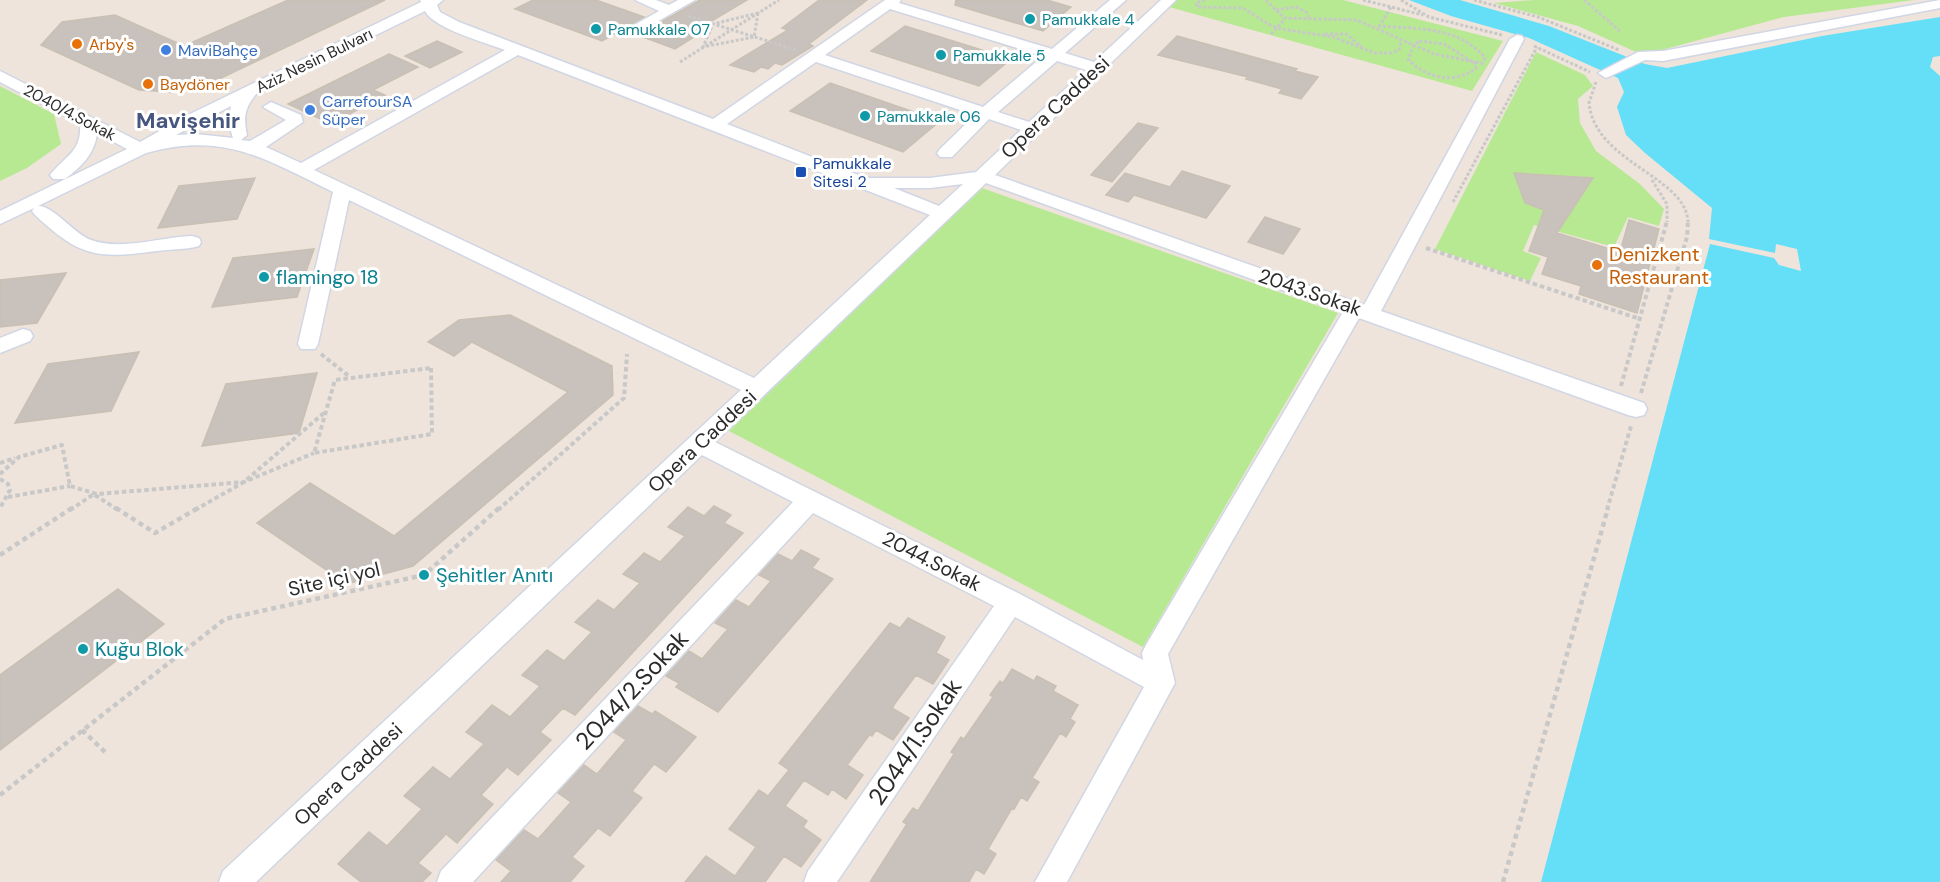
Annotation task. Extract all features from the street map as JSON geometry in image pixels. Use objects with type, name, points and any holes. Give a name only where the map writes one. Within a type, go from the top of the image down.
[{"type":"street","points":[[642,0],[671,10]]},
{"type":"street","points":[[634,31],[688,0]]},
{"type":"street","name":"Opera Caddesi","points":[[234,882],[1169,0]]},
{"type":"street","points":[[426,1],[434,15],[444,20],[942,213]]},
{"type":"street","name":"Aziz Nesin Bulvarı","points":[[0,218],[426,1]]},
{"type":"street","name":"Aziz Nesin Bulvarı","points":[[0,202],[59,175],[135,151],[178,114],[426,1]]},
{"type":"street","points":[[946,153],[986,113],[1056,56],[1114,1],[1156,14]]},
{"type":"street","points":[[716,124],[891,2],[1097,68]]},
{"type":"street","points":[[1604,75],[1634,58],[1663,56],[1940,4]]},
{"type":"street","points":[[1050,882],[1161,683],[1155,652],[1363,310],[1408,242],[1517,39]]},
{"type":"street","points":[[292,166],[517,49]]},
{"type":"street","points":[[292,166],[483,54]]},
{"type":"street","points":[[814,56],[1031,128]]},
{"type":"street","name":"2040/4.Sokak","points":[[0,76],[135,151]]},
{"type":"street","points":[[246,141],[235,118],[236,109],[253,89]]},
{"type":"street","points":[[0,231],[41,211],[135,151],[175,139],[203,137],[246,141],[295,122],[295,118],[270,106]]},
{"type":"street","points":[[178,114],[218,122],[246,141],[292,166],[757,388]]},
{"type":"street","points":[[59,175],[74,164],[86,149],[88,123]]},
{"type":"street","points":[[866,183],[930,183],[982,176]]},
{"type":"street","name":"2043.Sokak","points":[[982,176],[1636,409]]},
{"type":"street","points":[[308,344],[342,190]]},
{"type":"street","points":[[41,211],[71,238],[83,244],[120,249],[192,242]]},
{"type":"street","points":[[0,346],[23,336]]},
{"type":"street","name":"2044.Sokak","points":[[699,444],[1011,602],[1161,683]]},
{"type":"street","name":"2044/2.Sokak","points":[[452,882],[811,499]]},
{"type":"street","name":"2044/1.Sokak","points":[[819,882],[1011,602]]},
{"type":"path","points":[[680,62],[779,0]]},
{"type":"path","points":[[1205,0],[1196,3],[1197,7],[1205,10],[1243,8],[1277,27],[1321,34],[1387,56],[1399,50],[1401,42]]},
{"type":"path","points":[[1266,0],[1285,19],[1292,21],[1308,17],[1357,20],[1401,42],[1448,59],[1483,63],[1502,68]]},
{"type":"path","points":[[1363,0],[1517,39],[1604,75],[1590,89],[1588,98],[1590,112],[1600,135],[1623,158],[1680,198],[1690,215],[1687,237],[1636,409],[1503,882]]},
{"type":"path","points":[[1401,0],[1429,17]]},
{"type":"path","points":[[1474,0],[1574,29],[1634,58]]},
{"type":"path","points":[[1584,0],[1620,31]]},
{"type":"path","points":[[1292,2],[1306,12],[1308,17]]},
{"type":"path","points":[[1275,10],[1282,7],[1296,7]]},
{"type":"path","points":[[1379,29],[1392,7]]},
{"type":"path","points":[[671,10],[814,56]]},
{"type":"path","points":[[713,24],[758,13]]},
{"type":"path","points":[[754,37],[758,13]]},
{"type":"path","points":[[1271,34],[1285,19]]},
{"type":"path","points":[[704,47],[713,24]]},
{"type":"path","points":[[1379,29],[1451,35],[1477,48],[1485,58],[1483,63]]},
{"type":"path","points":[[1321,34],[1340,32],[1349,34],[1354,36],[1362,48]]},
{"type":"path","points":[[704,47],[754,37]]},
{"type":"path","points":[[1419,41],[1440,42],[1462,53],[1468,61],[1476,64],[1471,73],[1461,77],[1434,75],[1413,66],[1408,59],[1414,45],[1419,41]]},
{"type":"path","points":[[1449,208],[1537,47]]},
{"type":"path","points":[[1620,391],[1668,219],[1667,204],[1650,177]]},
{"type":"path","points":[[1421,258],[1433,238]]},
{"type":"path","points":[[1408,242],[1640,319]]},
{"type":"path","points":[[308,344],[350,378]]},
{"type":"path","name":"Site içi yol","points":[[0,795],[225,619],[424,575],[624,398],[627,354]]},
{"type":"path","points":[[8,497],[70,486],[95,494],[155,533],[244,482],[314,453],[432,434],[431,368],[335,380],[314,453]]},
{"type":"path","points":[[0,555],[95,494],[244,482],[325,412]]},
{"type":"path","points":[[0,464],[62,445],[70,486]]},
{"type":"path","points":[[0,508],[8,497],[8,484],[0,476],[19,457]]},
{"type":"path","points":[[82,730],[105,752]]},
{"type":"green space","points":[[1176,0],[1343,0],[1503,41],[1472,91],[1169,7]]},
{"type":"green space","points":[[1534,0],[1914,0],[1784,17],[1658,51],[1636,52],[1578,26],[1494,3]]},
{"type":"green space","points":[[1536,52],[1585,75],[1593,86],[1578,99],[1580,123],[1596,151],[1640,184],[1664,209],[1659,226],[1628,217],[1614,247],[1534,225],[1523,251],[1541,258],[1530,281],[1435,249]]},
{"type":"green space","points":[[0,86],[54,114],[61,144],[27,168],[0,181]]},
{"type":"green space","points":[[982,188],[1338,313],[1143,647],[729,431]]},
{"type":"water","points":[[1409,0],[1460,0],[1549,26],[1645,64],[1667,68],[1822,36],[1940,17],[1940,56],[1933,57],[1930,67],[1940,76],[1940,882],[1541,882],[1710,244],[1774,258],[1779,265],[1801,271],[1797,249],[1776,244],[1775,253],[1709,239],[1712,208],[1626,135],[1617,107],[1624,92],[1618,78],[1529,38],[1451,16]]},
{"type":"building","name":"MaviBahçe","points":[[288,0],[385,0],[192,92],[182,88],[172,92],[139,90],[41,45],[62,22],[115,15],[184,46]]},
{"type":"building","name":"Pamukkale 07","points":[[533,0],[596,0],[644,17],[628,26],[625,31],[622,30],[602,41],[515,9]]},
{"type":"building","points":[[700,0],[747,0],[688,35],[694,37],[675,49],[638,35]]},
{"type":"building","points":[[819,0],[867,0],[809,44],[813,46],[782,65],[775,63],[768,69],[761,67],[754,72],[730,65],[788,30],[782,28]]},
{"type":"building","name":"Pamukkale 4","points":[[956,0],[1047,0],[1071,7],[1043,31],[955,5]]},
{"type":"building","name":"Pamukkale 5","points":[[905,26],[1011,59],[979,86],[871,51]]},
{"type":"building","points":[[1177,36],[1297,69],[1295,71],[1318,77],[1301,99],[1279,93],[1282,89],[1246,79],[1248,77],[1158,55]]},
{"type":"building","points":[[437,41],[462,52],[430,68],[405,56]]},
{"type":"building","points":[[389,54],[418,67],[373,90],[385,95],[331,124],[288,104]]},
{"type":"building","name":"Pamukkale 06","points":[[830,83],[940,121],[903,152],[790,111]]},
{"type":"building","points":[[1138,123],[1158,128],[1112,182],[1091,175]]},
{"type":"building","points":[[1182,171],[1230,186],[1206,218],[1134,195],[1128,202],[1106,195],[1125,173],[1170,187]]},
{"type":"building","name":"Denizkent Restaurant","points":[[1514,173],[1593,178],[1557,233],[1620,252],[1629,220],[1659,229],[1637,313],[1579,294],[1581,286],[1542,274],[1548,257],[1529,251],[1544,210],[1525,203]]},
{"type":"building","points":[[255,178],[237,219],[158,228],[179,186]]},
{"type":"building","points":[[1265,217],[1300,229],[1283,254],[1248,242]]},
{"type":"building","name":"flamingo 18","points":[[314,249],[297,297],[212,307],[233,258]]},
{"type":"building","points":[[66,273],[37,323],[0,327],[0,280]]},
{"type":"building","points":[[510,315],[612,366],[613,395],[413,566],[347,584],[257,523],[310,483],[394,536],[568,392],[472,342],[454,356],[428,342],[459,320]]},
{"type":"building","points":[[139,352],[111,411],[15,423],[48,364]]},
{"type":"building","points":[[317,373],[299,433],[202,446],[226,384]]},
{"type":"building","points":[[714,506],[731,515],[724,523],[743,533],[575,715],[563,708],[540,732],[551,740],[518,775],[507,767],[481,795],[493,804],[457,843],[446,834],[418,863],[431,873],[422,882],[361,882],[338,864],[369,832],[387,846],[422,809],[404,796],[433,767],[450,779],[484,744],[466,732],[492,705],[510,717],[540,686],[522,675],[547,650],[564,661],[592,632],[575,622],[598,600],[614,610],[640,583],[623,574],[644,553],[660,562],[685,536],[668,527],[688,507],[704,516]]},
{"type":"building","points":[[801,550],[819,559],[812,568],[833,579],[718,712],[676,687],[679,683],[666,676],[689,651],[702,659],[728,629],[715,623],[736,600],[749,607],[771,581],[759,575],[778,554],[792,561]]},
{"type":"building","name":"Kuğu Blok","points":[[118,589],[164,624],[0,750],[0,675]]},
{"type":"building","points":[[908,618],[945,637],[936,653],[949,660],[933,684],[916,675],[896,702],[892,708],[909,718],[893,740],[876,730],[872,736],[870,734],[847,765],[863,775],[846,799],[832,789],[828,795],[804,780],[785,806],[807,821],[803,827],[821,840],[801,867],[784,856],[765,882],[685,882],[706,856],[735,876],[756,847],[729,829],[759,790],[768,796],[789,770],[779,763],[890,623],[900,628]]},
{"type":"building","points":[[1012,669],[1034,681],[1037,676],[1056,686],[1053,691],[1078,705],[1070,719],[1075,722],[1066,737],[1060,733],[1032,778],[1039,782],[1027,801],[1021,797],[1014,809],[1012,808],[988,849],[996,854],[984,874],[976,869],[969,882],[870,882],[907,824],[903,822],[913,808],[918,811],[954,754],[951,752],[961,737],[964,739],[993,697],[990,695],[1000,681],[1003,683]]},
{"type":"building","points":[[638,706],[652,714],[655,711],[696,737],[666,772],[654,764],[632,791],[642,798],[610,836],[598,828],[572,857],[584,866],[570,882],[501,882],[511,871],[496,860],[524,830],[538,839],[571,802],[558,793],[584,765],[597,774],[626,740],[614,732]]},
{"type":"place","name":"Pamukkale 4","points":[[1030,19]]},
{"type":"place","name":"Pamukkale 07","points":[[596,29]]},
{"type":"place","name":"Arby's","points":[[77,44]]},
{"type":"place","name":"MaviBahçe","points":[[166,50]]},
{"type":"place","name":"Pamukkale 5","points":[[941,55]]},
{"type":"place","name":"Baydöner","points":[[148,84]]},
{"type":"place","name":"CarrefourSA Süper","points":[[310,110]]},
{"type":"place","name":"Pamukkale 06","points":[[865,116]]},
{"type":"place","name":"Pamukkale Sitesi 2","points":[[801,172]]},
{"type":"place","name":"Denizkent Restaurant","points":[[1597,265]]},
{"type":"place","name":"flamingo 18","points":[[264,277]]},
{"type":"place","name":"Şehitler Anıtı","points":[[424,575]]},
{"type":"place","name":"Kuğu Blok","points":[[83,649]]},
{"type":"district","name":"Mavişehir","points":[[188,120]]}]
